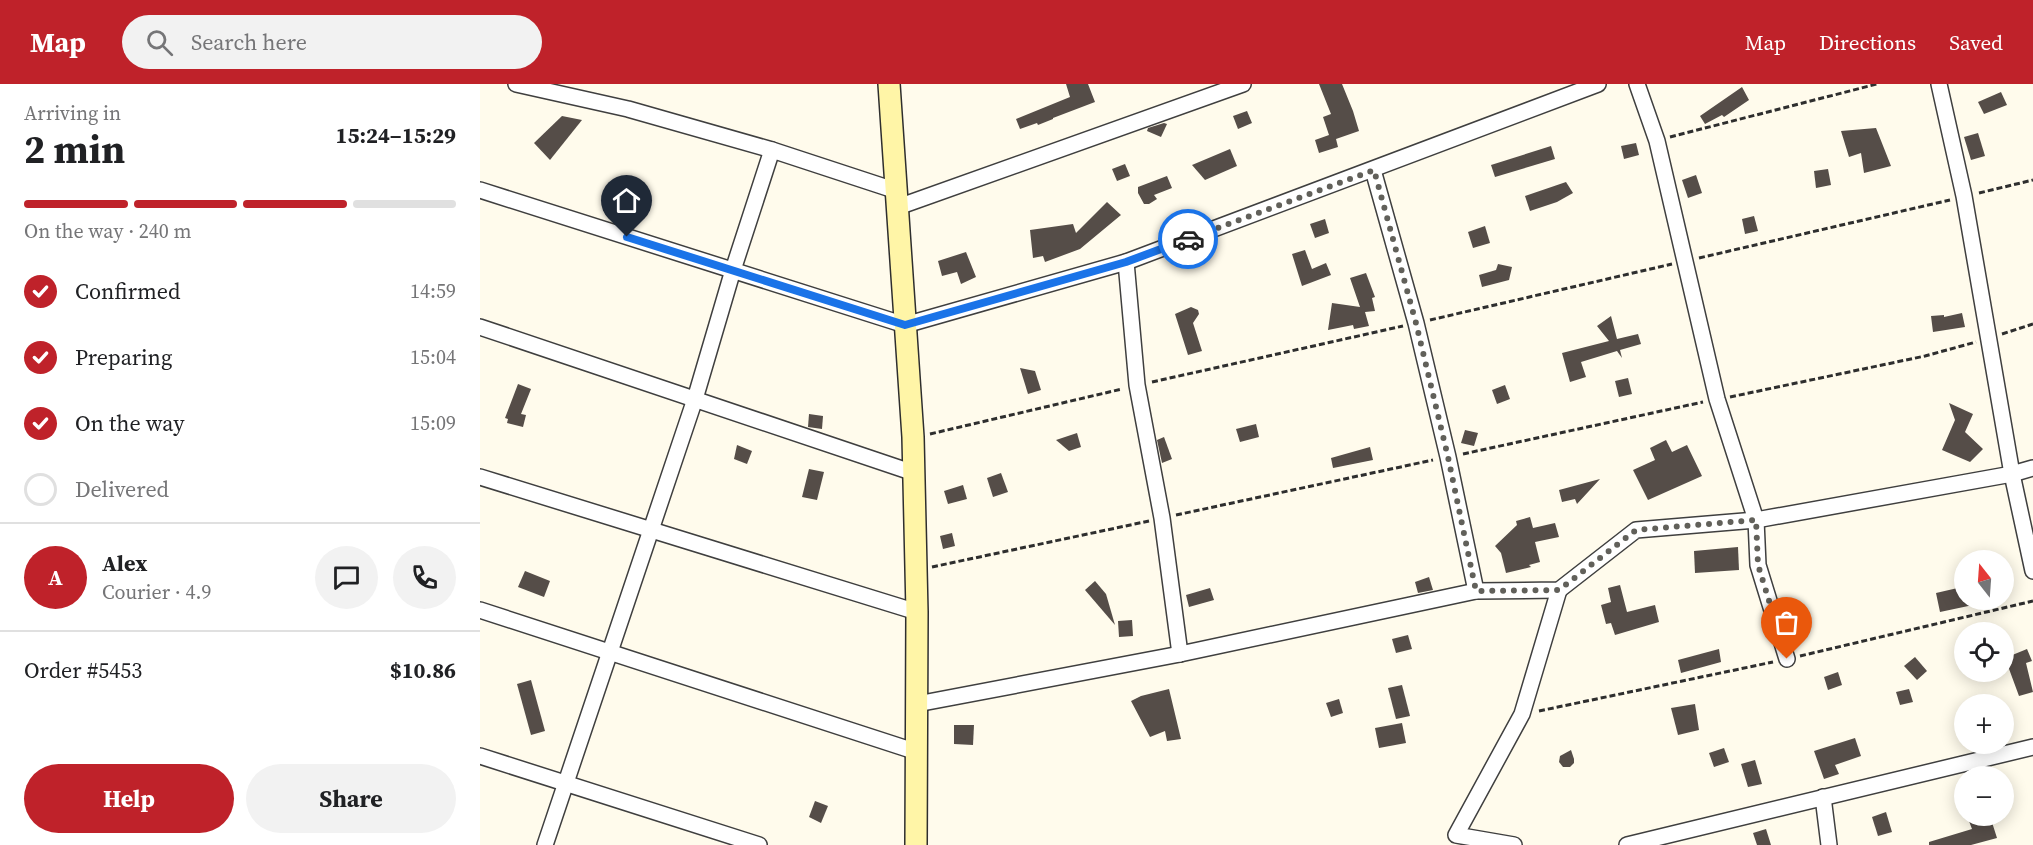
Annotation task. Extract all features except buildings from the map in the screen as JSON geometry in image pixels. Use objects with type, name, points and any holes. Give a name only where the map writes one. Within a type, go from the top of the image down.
[{"type":"street","points":[[516,84],[628,109],[772,150],[898,199],[1243,84]]},
{"type":"street","points":[[889,84],[913,437],[917,612],[916,845]]},
{"type":"street","points":[[480,190],[905,325],[1126,262],[1598,84]]},
{"type":"street","points":[[1637,84],[1657,141],[1717,399],[1756,520],[1758,565],[1787,659]]},
{"type":"street","points":[[1939,84],[1964,196],[2012,474],[2033,571]]},
{"type":"street","points":[[545,845],[695,399],[733,270],[772,150]]},
{"type":"street","points":[[1374,170],[1416,323],[1448,457],[1476,591]]},
{"type":"street","points":[[1126,262],[1137,385],[1162,518],[1180,654]]},
{"type":"street","points":[[480,327],[914,473]]},
{"type":"street","points":[[1514,845],[1456,835],[1522,714],[1559,590],[1636,530],[1756,520],[2012,474],[2033,468]]},
{"type":"street","points":[[480,477],[917,612]]},
{"type":"street","points":[[917,704],[1180,654],[1476,591],[1559,590]]},
{"type":"street","points":[[480,610],[917,752]]},
{"type":"street","points":[[1627,845],[2033,747]]},
{"type":"street","points":[[480,756],[759,845]]},
{"type":"street","points":[[1823,797],[1829,845]]},
{"type":"path","points":[[1657,141],[1877,84]]},
{"type":"path","points":[[913,437],[2033,180]]},
{"type":"path","points":[[916,570],[1925,356],[2033,324]]},
{"type":"way so far","points":[[1188,239],[1374,170],[1416,323],[1448,457],[1476,591],[1559,590],[1636,530],[1756,520],[1758,565],[1787,659]]},
{"type":"route","points":[[627,237],[905,325],[1126,262],[1188,239]]}]
